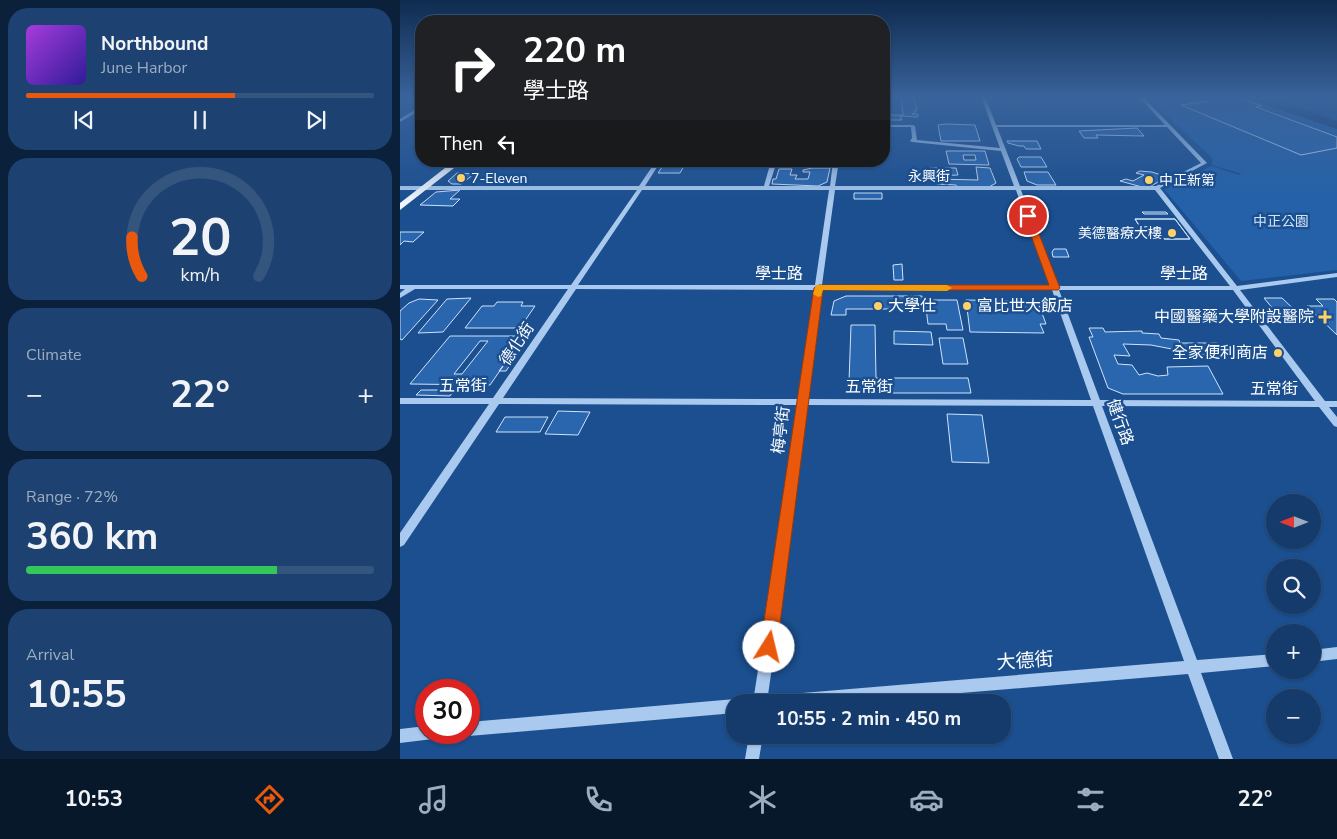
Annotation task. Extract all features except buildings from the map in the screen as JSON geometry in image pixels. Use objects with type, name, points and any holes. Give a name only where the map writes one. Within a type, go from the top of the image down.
[{"type":"main road","points":[[400,196],[437,167]]},
{"type":"main road","points":[[400,207],[451,167]]},
{"type":"street","points":[[914,131],[915,139],[912,141],[1003,150]]},
{"type":"street","name":"健行路","points":[[996,131],[1226,759]]},
{"type":"street","points":[[1175,131],[1204,163],[1157,188],[1337,424]]},
{"type":"street","name":"德化街","points":[[400,542],[574,288],[654,167]]},
{"type":"street","points":[[766,188],[772,167]]},
{"type":"street","name":"梅亭街","points":[[761,694],[786,535],[802,402],[835,167]]},
{"type":"street","name":"永興街","points":[[400,188],[1157,188]]},
{"type":"street","name":"學士路","points":[[400,287],[1235,288],[1337,275]]},
{"type":"street","points":[[400,296],[414,287]]},
{"type":"street","name":"五常街","points":[[400,401],[1337,404]]},
{"type":"street","points":[[1321,655],[1337,653]]},
{"type":"street","name":"大德街","points":[[876,694],[1266,661]]},
{"type":"street","points":[[480,728],[726,707]]},
{"type":"street","points":[[400,736],[415,734]]},
{"type":"street","points":[[752,759],[754,744]]},
{"type":"green space","name":"中正公園","points":[[1184,131],[1337,131],[1337,270],[1241,281],[1164,189],[1211,166],[1239,175],[1242,174],[1212,165],[1213,159]]},
{"type":"slow traffic","points":[[818,294],[819,288],[947,288]]},
{"type":"place","name":"7-Eleven","points":[[461,178]]},
{"type":"place","name":"中正新第","points":[[1149,180]]},
{"type":"place","name":"美德醫療大樓","points":[[1172,233]]},
{"type":"place","name":"大學仕","points":[[878,306]]},
{"type":"place","name":"富比世大飯店","points":[[967,306]]},
{"type":"place","name":"中國醫藥大學附設醫院","points":[[1325,317]]},
{"type":"place","name":"全家便利商店","points":[[1278,353]]},
{"type":"route","points":[[769,647],[819,288],[1055,288],[1028,216]]}]
